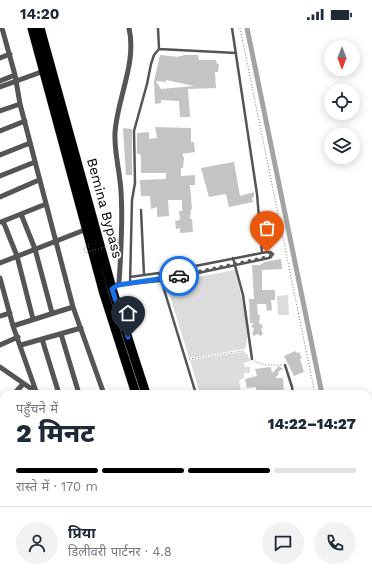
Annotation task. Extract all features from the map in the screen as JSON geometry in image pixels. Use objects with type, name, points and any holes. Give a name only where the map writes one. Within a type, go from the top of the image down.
[{"type":"highway","name":"Bemina Bypass","points":[[32,28],[104,294],[135,390]]},
{"type":"highway","name":"Bemina Bypass","points":[[40,28],[145,390]]},
{"type":"street","points":[[2,28],[2,35],[10,54],[20,104],[73,307],[103,390]]},
{"type":"street","points":[[115,287],[121,192],[115,134],[118,108],[129,67],[131,49],[129,28]]},
{"type":"street","points":[[0,58],[10,54]]},
{"type":"street","points":[[0,88],[44,71]]},
{"type":"street","points":[[0,81],[15,75]]},
{"type":"street","points":[[0,111],[20,104]]},
{"type":"street","points":[[0,131],[25,121]]},
{"type":"street","points":[[0,155],[30,143]]},
{"type":"street","points":[[0,176],[35,162]]},
{"type":"street","points":[[0,197],[40,180]]},
{"type":"street","points":[[33,319],[17,256],[1,222],[46,204]]},
{"type":"street","points":[[21,214],[35,249],[52,313]]},
{"type":"street","points":[[0,263],[87,229]]},
{"type":"street","points":[[0,278],[2,290],[13,326],[21,344],[36,390]]},
{"type":"street","points":[[13,326],[73,307]]},
{"type":"street","points":[[0,316],[10,313]]},
{"type":"street","points":[[21,344],[81,328]]},
{"type":"street","points":[[61,334],[78,390]]},
{"type":"street","points":[[0,345],[18,337]]},
{"type":"street","points":[[42,339],[58,390]]},
{"type":"street","points":[[0,367],[32,390]]},
{"type":"street","points":[[18,390],[23,384]]},
{"type":"lane","points":[[130,284],[132,200],[135,183],[134,129],[146,90],[150,64],[154,55],[159,49],[158,28]]},
{"type":"lane","points":[[232,28],[257,194],[262,253]]},
{"type":"lane","points":[[159,49],[236,53]]},
{"type":"lane","points":[[142,210],[144,275]]},
{"type":"lane","points":[[115,287],[160,280],[273,256],[270,252],[262,253],[159,273],[130,277]]},
{"type":"lane","points":[[233,258],[243,295],[252,359]]},
{"type":"lane","points":[[159,273],[195,390]]},
{"type":"lane","points":[[285,365],[292,390]]},
{"type":"path","points":[[240,28],[314,390]]},
{"type":"path","points":[[88,244],[89,247],[84,248],[85,253],[118,243],[117,239],[111,241]]},
{"type":"path","points":[[185,360],[243,351],[252,359],[265,365],[285,365]]},
{"type":"shaded area","points":[[235,270],[246,322],[247,342],[245,349],[189,358],[166,283]]},
{"type":"shaded area","points":[[288,295],[289,315],[278,315],[277,296]]},
{"type":"shaded area","points":[[243,352],[250,359],[250,361],[244,363],[245,367],[250,367],[250,373],[244,373],[244,378],[239,380],[241,390],[199,390],[190,360]]},
{"type":"building","points":[[160,55],[179,57],[183,55],[198,55],[199,60],[216,60],[217,64],[219,64],[218,72],[215,72],[216,88],[188,89],[190,117],[180,117],[179,101],[161,100],[161,103],[155,104],[154,81]],"holes":[[[166,80],[194,86],[161,89],[156,81],[166,82]]]},
{"type":"building","points":[[155,127],[191,128],[191,142],[194,142],[195,152],[182,154],[184,158],[183,168],[181,168],[181,176],[195,175],[195,185],[190,185],[192,209],[190,219],[192,219],[193,232],[180,233],[180,228],[176,229],[175,221],[180,220],[179,211],[182,211],[182,200],[168,200],[169,216],[157,217],[157,207],[151,209],[150,196],[141,196],[140,180],[166,179],[166,173],[141,173],[141,155],[137,153],[137,133],[149,132],[149,139],[157,138]]},
{"type":"building","points":[[123,128],[132,129],[132,175],[126,175]]},
{"type":"building","points":[[234,162],[240,196],[254,192],[254,197],[252,197],[253,202],[229,207],[226,194],[209,197],[201,168]]},
{"type":"building","points":[[281,259],[282,269],[262,270],[262,290],[275,290],[275,300],[271,300],[272,310],[267,311],[266,304],[257,304],[258,315],[260,315],[259,323],[263,326],[261,330],[263,333],[261,336],[257,334],[254,336],[252,334],[254,329],[251,326],[254,323],[250,323],[249,299],[254,299],[252,265],[260,265],[264,262]]},
{"type":"building","points":[[295,351],[297,353],[299,352],[302,358],[300,359],[304,372],[294,376],[284,356]]},
{"type":"building","points":[[279,366],[283,369],[278,372],[279,374],[275,378],[283,378],[284,390],[256,390],[256,387],[247,388],[245,379],[257,376],[255,369],[271,367],[272,373]]},
{"type":"waterway","points":[[247,28],[321,390]]},
{"type":"way so far","points":[[179,276],[273,256],[272,253],[267,252]]},
{"type":"route","points":[[128,337],[112,289],[118,285],[179,276]]}]
